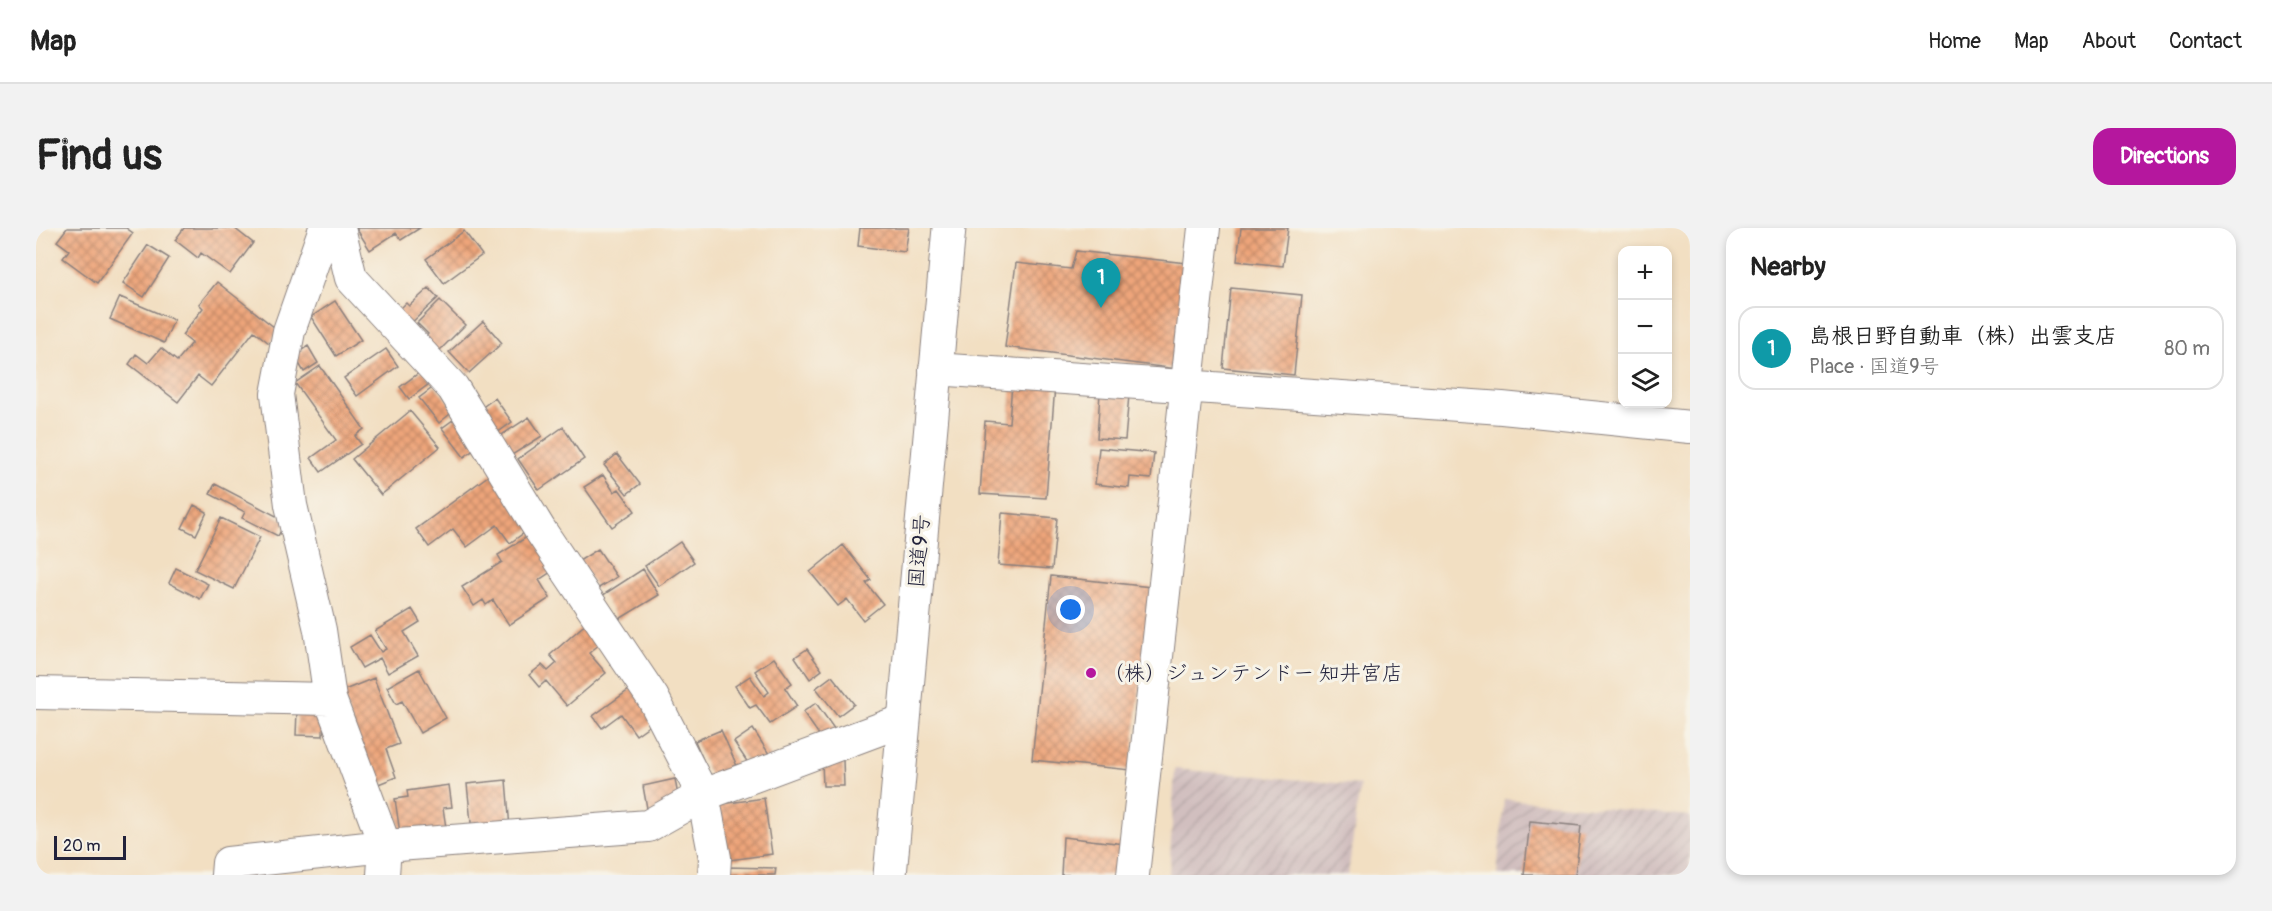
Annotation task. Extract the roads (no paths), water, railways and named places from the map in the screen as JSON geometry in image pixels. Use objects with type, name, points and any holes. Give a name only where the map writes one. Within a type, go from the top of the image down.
[{"type":"highway","name":"国道9号","points":[[890,875],[949,228]]},
{"type":"street","points":[[325,228],[289,331],[278,394],[291,505],[320,630],[330,699],[384,860]]},
{"type":"street","points":[[339,228],[351,278],[453,388],[540,530],[653,698],[703,795],[715,858],[714,875]]},
{"type":"street","points":[[1133,875],[1204,228]]},
{"type":"street","points":[[935,369],[1502,408],[1690,427]]},
{"type":"street","points":[[36,693],[330,699]]},
{"type":"street","points":[[227,875],[228,863],[384,860],[648,826],[703,795],[904,720]]},
{"type":"place","name":"島根日野自動車（株）出雲支店","points":[[1101,308]]},
{"type":"place","name":"（株）ジュンテンドー 知井宮店","points":[[1091,673]]}]
